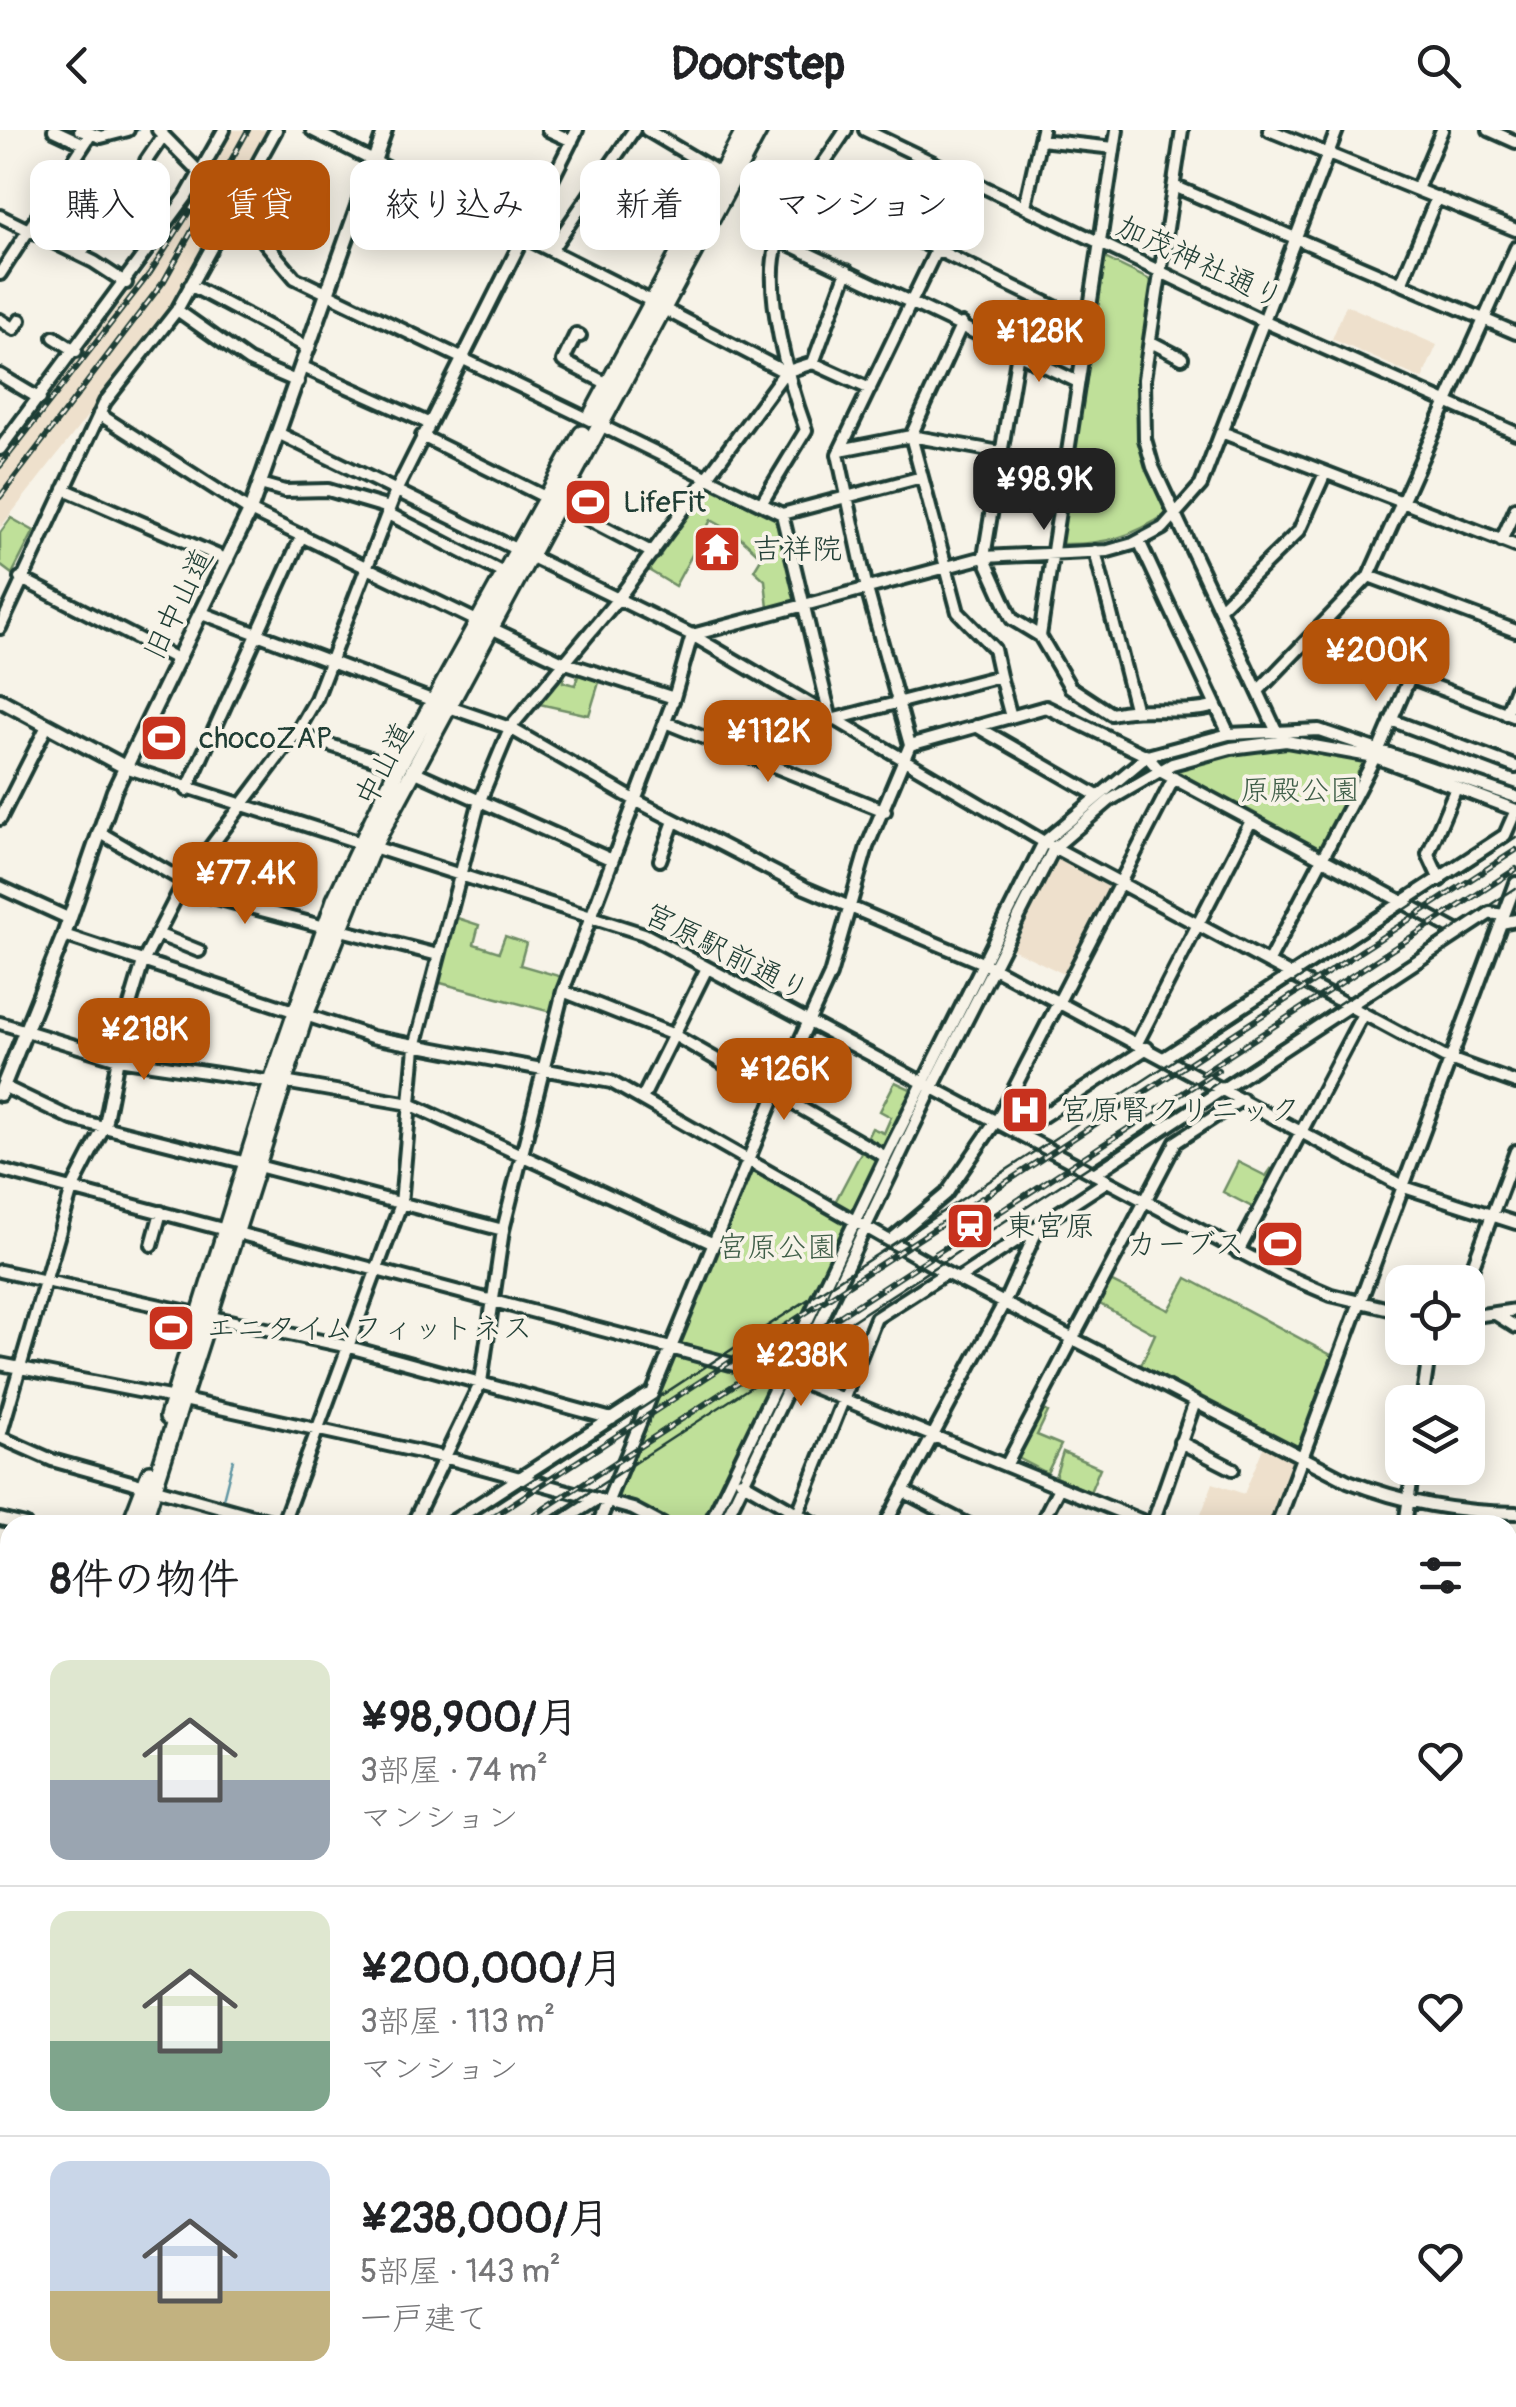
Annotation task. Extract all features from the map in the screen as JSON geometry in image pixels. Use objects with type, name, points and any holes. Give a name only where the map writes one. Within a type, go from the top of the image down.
[{"type":"highway","name":"中山道","points":[[594,422],[608,384],[658,305],[745,130]]},
{"type":"highway","name":"中山道","points":[[144,1515],[300,1013],[366,846],[658,305],[759,130]]},
{"type":"highway","name":"中山道","points":[[484,625],[505,574],[522,554]]},
{"type":"highway","name":"中山道","points":[[136,1515],[151,1487]]},
{"type":"main road","name":"旧中山道","points":[[2,1090],[126,767],[250,511],[385,130]]},
{"type":"main road","name":"宮原駅前通り","points":[[0,700],[126,767]]},
{"type":"street","points":[[54,130],[86,137],[114,136],[128,130]]},
{"type":"street","points":[[209,160],[224,130]]},
{"type":"street","points":[[260,160],[276,130]]},
{"type":"street","points":[[312,130],[374,159]]},
{"type":"street","points":[[548,130],[574,136],[560,164]]},
{"type":"street","points":[[560,238],[634,130]]},
{"type":"street","points":[[647,130],[721,174]]},
{"type":"street","points":[[667,142],[675,130]]},
{"type":"street","points":[[827,160],[846,130]]},
{"type":"street","name":"加茂神社通り","points":[[865,130],[928,160]]},
{"type":"street","points":[[1040,636],[1117,130]]},
{"type":"street","points":[[1182,130],[1164,273],[1144,379],[1145,440],[1153,467],[1276,730]]},
{"type":"street","points":[[1270,130],[1516,230]]},
{"type":"street","points":[[692,636],[984,557],[1095,551],[1139,541],[1177,515],[1201,486],[1224,433],[1337,130]]},
{"type":"street","points":[[1417,189],[1442,130]]},
{"type":"street","points":[[1489,130],[1516,142]]},
{"type":"street","points":[[146,160],[160,133],[190,163]]},
{"type":"street","points":[[1025,206],[1040,133],[1114,148]]},
{"type":"street","points":[[0,274],[86,137]]},
{"type":"street","points":[[1174,186],[1516,333]]},
{"type":"street","name":"加茂神社通り","points":[[984,187],[1263,321],[1516,433]]},
{"type":"street","points":[[0,449],[190,192]]},
{"type":"street","points":[[1401,284],[1437,197]]},
{"type":"street","points":[[0,216],[80,255],[126,283]]},
{"type":"street","points":[[1260,689],[1370,576],[1516,248]]},
{"type":"street","points":[[80,255],[83,250]]},
{"type":"street","points":[[0,628],[99,414],[177,310],[209,250]]},
{"type":"street","points":[[271,250],[295,278],[326,296],[462,356],[782,514],[922,477]]},
{"type":"street","points":[[249,1515],[52,1460],[0,1436],[72,1188],[105,1125],[143,962],[184,882],[296,734],[331,664],[396,491],[517,250]]},
{"type":"street","points":[[552,250],[785,372]]},
{"type":"street","points":[[761,504],[806,430],[785,372],[772,262],[775,250]]},
{"type":"street","points":[[800,250],[1078,382]]},
{"type":"street","points":[[600,1515],[775,1094],[830,975],[868,847],[886,811],[910,744],[868,589],[840,450],[937,250]]},
{"type":"street","points":[[940,250],[1088,323]]},
{"type":"street","points":[[814,363],[847,271]]},
{"type":"street","points":[[190,285],[309,348]]},
{"type":"street","points":[[177,310],[250,361],[298,382]]},
{"type":"street","points":[[0,320],[14,329],[20,320]]},
{"type":"street","points":[[962,324],[911,436],[958,612],[994,649],[1011,717]]},
{"type":"street","points":[[580,336],[576,334],[562,361],[608,384]]},
{"type":"street","points":[[54,337],[76,350]]},
{"type":"street","points":[[1150,342],[1182,358]]},
{"type":"street","points":[[1018,352],[984,557],[1012,618],[1040,636],[1070,687],[1110,714],[1136,708],[1201,711],[1216,706]]},
{"type":"street","points":[[288,1515],[401,1204],[415,1047],[480,800],[510,728],[617,600],[785,372],[814,363],[870,389]]},
{"type":"street","points":[[303,367],[428,423]]},
{"type":"street","points":[[0,374],[40,399]]},
{"type":"street","points":[[99,414],[250,511],[562,662],[674,698]]},
{"type":"street","points":[[1224,433],[1516,546]]},
{"type":"street","points":[[280,434],[692,636],[1049,845],[1450,1060],[1516,1083]]},
{"type":"street","points":[[422,436],[653,553]]},
{"type":"street","points":[[840,450],[911,436],[1000,452]]},
{"type":"street","points":[[1221,607],[1299,531],[1325,473]]},
{"type":"street","points":[[260,484],[285,491],[328,490],[388,510],[505,574]]},
{"type":"street","points":[[64,490],[228,560]]},
{"type":"street","points":[[1501,541],[1516,508]]},
{"type":"street","points":[[782,514],[831,720]]},
{"type":"street","points":[[187,790],[302,536]]},
{"type":"street","points":[[1139,541],[1229,734]]},
{"type":"street","points":[[1095,551],[1136,708]]},
{"type":"street","points":[[1370,576],[1516,631]]},
{"type":"street","points":[[20,578],[179,660]]},
{"type":"street","points":[[202,613],[510,728],[674,820],[849,905],[986,964],[1404,1187],[1516,1223]]},
{"type":"street","points":[[417,1515],[448,1458],[481,1382],[503,1230],[563,990],[674,698],[692,636]]},
{"type":"street","points":[[1309,638],[1511,715],[1516,688]]},
{"type":"street","points":[[831,720],[1000,676]]},
{"type":"street","points":[[1270,962],[1378,752],[1410,677]]},
{"type":"street","points":[[910,744],[1046,707],[1460,934]]},
{"type":"street","points":[[1391,720],[1516,767]]},
{"type":"street","points":[[665,722],[886,811]]},
{"type":"street","points":[[0,819],[47,726]]},
{"type":"street","points":[[976,726],[1096,795]]},
{"type":"street","points":[[726,1515],[738,1479],[986,964],[1049,845],[1096,795],[1154,764],[1229,734],[1319,730],[1516,798]]},
{"type":"street","points":[[296,734],[405,769],[610,859]]},
{"type":"street","points":[[1049,845],[1154,764],[1286,741],[1378,752],[1516,810],[1504,835],[1164,1058]]},
{"type":"street","name":"宮原駅前通り","points":[[126,767],[187,790],[644,934],[1238,1252],[1306,1286],[1385,1309]]},
{"type":"street","points":[[891,1240],[946,1194],[996,1122],[1174,778]]},
{"type":"street","points":[[1440,880],[1428,854],[1456,788]]},
{"type":"street","points":[[660,860],[674,820]]},
{"type":"street","points":[[1018,1134],[1142,1046],[1252,821]]},
{"type":"street","points":[[99,832],[209,896],[438,956]]},
{"type":"street","points":[[0,887],[70,920]]},
{"type":"street","points":[[1281,1515],[1515,887]]},
{"type":"street","points":[[1094,1174],[1490,913],[1516,920]]},
{"type":"street","points":[[157,934],[199,951]]},
{"type":"street","points":[[64,935],[415,1047],[611,1082],[946,1273],[961,1277],[1348,1481],[1408,1502],[1469,1512],[1516,1513]]},
{"type":"street","points":[[642,1099],[708,968]]},
{"type":"street","points":[[563,990],[674,1036],[886,1157]]},
{"type":"street","points":[[1238,1252],[1363,1014]]},
{"type":"street","points":[[0,1023],[118,1059],[410,1104],[714,1244]]},
{"type":"street","points":[[861,1223],[886,1157],[927,1085]]},
{"type":"street","points":[[2,1090],[54,1114],[503,1230]]},
{"type":"street","points":[[1007,1464],[1176,1142],[1242,1099]]},
{"type":"street","points":[[1473,1265],[1516,1151]]},
{"type":"street","points":[[0,1170],[785,1380],[936,1434],[1127,1515]]},
{"type":"street","points":[[961,1277],[1107,1181]]},
{"type":"street","points":[[152,1245],[162,1212]]},
{"type":"street","points":[[890,1515],[1005,1301],[1038,1228]]},
{"type":"street","points":[[0,1271],[349,1348],[612,1419]]},
{"type":"street","points":[[799,1513],[876,1318],[946,1273]]},
{"type":"street","points":[[1485,1315],[1516,1310]]},
{"type":"street","points":[[1496,1314],[1516,1327]]},
{"type":"street","points":[[0,1364],[320,1428],[448,1458],[603,1501],[638,1515]]},
{"type":"street","points":[[463,1515],[649,1395]]},
{"type":"street","points":[[1155,1515],[1195,1402]]},
{"type":"street","points":[[1180,1442],[1233,1470]]},
{"type":"street","points":[[738,1479],[802,1515]]},
{"type":"street","points":[[715,1515],[738,1479]]},
{"type":"street","points":[[1406,1515],[1410,1485]]},
{"type":"street","points":[[1045,1515],[1059,1488]]},
{"type":"street","points":[[903,1491],[950,1515]]},
{"type":"street","points":[[576,1515],[603,1501]]},
{"type":"shaded area","points":[[229,130],[271,130],[254,160],[212,160]]},
{"type":"shaded area","points":[[190,200],[190,250],[203,250],[167,314],[0,528],[0,459],[160,250],[170,250],[170,236]]},
{"type":"shaded area","points":[[1346,305],[1437,345],[1422,379],[1332,339]]},
{"type":"shaded area","points":[[1055,855],[1113,884],[1066,975],[1008,947]]},
{"type":"shaded area","points":[[1265,1443],[1295,1461],[1275,1515],[1201,1515],[1213,1483],[1244,1494]]},
{"type":"green space","points":[[1103,257],[1154,282],[1140,372],[1139,427],[1153,483],[1168,513],[1117,538],[1061,544]]},
{"type":"green space","points":[[713,484],[778,516],[800,600],[768,608],[765,580],[754,570],[762,557],[738,535],[711,520],[675,586],[645,568]]},
{"type":"green space","points":[[11,518],[34,531],[12,574],[0,565],[0,533]]},
{"type":"green space","points":[[566,669],[563,682],[575,685],[579,673],[600,679],[589,715],[535,703]]},
{"type":"green space","name":"原殿公園","points":[[1287,743],[1367,762],[1321,853],[1166,770],[1231,750]]},
{"type":"green space","points":[[454,917],[479,925],[474,944],[499,952],[505,936],[526,943],[520,965],[562,977],[551,1012],[437,982]]},
{"type":"green space","points":[[895,1082],[915,1091],[881,1152],[864,1144],[872,1128],[884,1133],[891,1117],[880,1111]]},
{"type":"green space","points":[[863,1149],[880,1163],[852,1214],[834,1204]]},
{"type":"green space","points":[[1238,1162],[1266,1176],[1271,1169],[1275,1174],[1256,1209],[1223,1192]]},
{"type":"green space","name":"宮原公園","points":[[751,1170],[848,1223],[777,1371],[677,1342]]},
{"type":"green space","points":[[1187,1278],[1333,1356],[1299,1452],[1141,1365],[1155,1334],[1098,1303],[1110,1281],[1169,1310]]},
{"type":"green space","points":[[674,1353],[771,1381],[709,1515],[654,1515],[615,1496]]},
{"type":"green space","points":[[1043,1409],[1048,1412],[1037,1435],[1061,1445],[1047,1473],[1018,1458]]},
{"type":"green space","points":[[1063,1452],[1100,1468],[1090,1492],[1055,1477]]},
{"type":"waterway","points":[[92,141],[116,141],[138,130]]},
{"type":"waterway","points":[[1161,763],[1227,742],[1259,738]]},
{"type":"waterway","points":[[1125,781],[1149,768]]},
{"type":"waterway","points":[[1028,885],[1048,847]]},
{"type":"waterway","points":[[939,1064],[957,1026]]},
{"type":"waterway","points":[[862,1221],[913,1116]]},
{"type":"waterway","points":[[789,1374],[858,1228]]},
{"type":"waterway","points":[[772,1411],[786,1382]]},
{"type":"waterway","points":[[223,1499],[233,1460]]},
{"type":"tram line","points":[[478,1515],[1516,837]]},
{"type":"tram line","points":[[554,1515],[1516,888]]},
{"type":"railway","points":[[0,497],[164,281],[248,130]]},
{"type":"railway","points":[[0,466],[150,273],[190,210]]},
{"type":"railway","points":[[495,1515],[1516,850]]},
{"type":"railway","points":[[1202,1073],[1516,869]]},
{"type":"railway","points":[[534,1515],[1218,1070]]},
{"type":"place","name":"LifeFit","points":[[588,502]]},
{"type":"place","name":"吉祥院","points":[[717,549]]},
{"type":"place","name":"chocoZAP","points":[[164,738]]},
{"type":"place","name":"宮原腎クリニック","points":[[1025,1110]]},
{"type":"place","name":"東宮原","points":[[970,1226]]},
{"type":"place","name":"カーブス","points":[[1280,1244]]},
{"type":"place","name":"エニタイムフィットネス","points":[[171,1328]]}]
